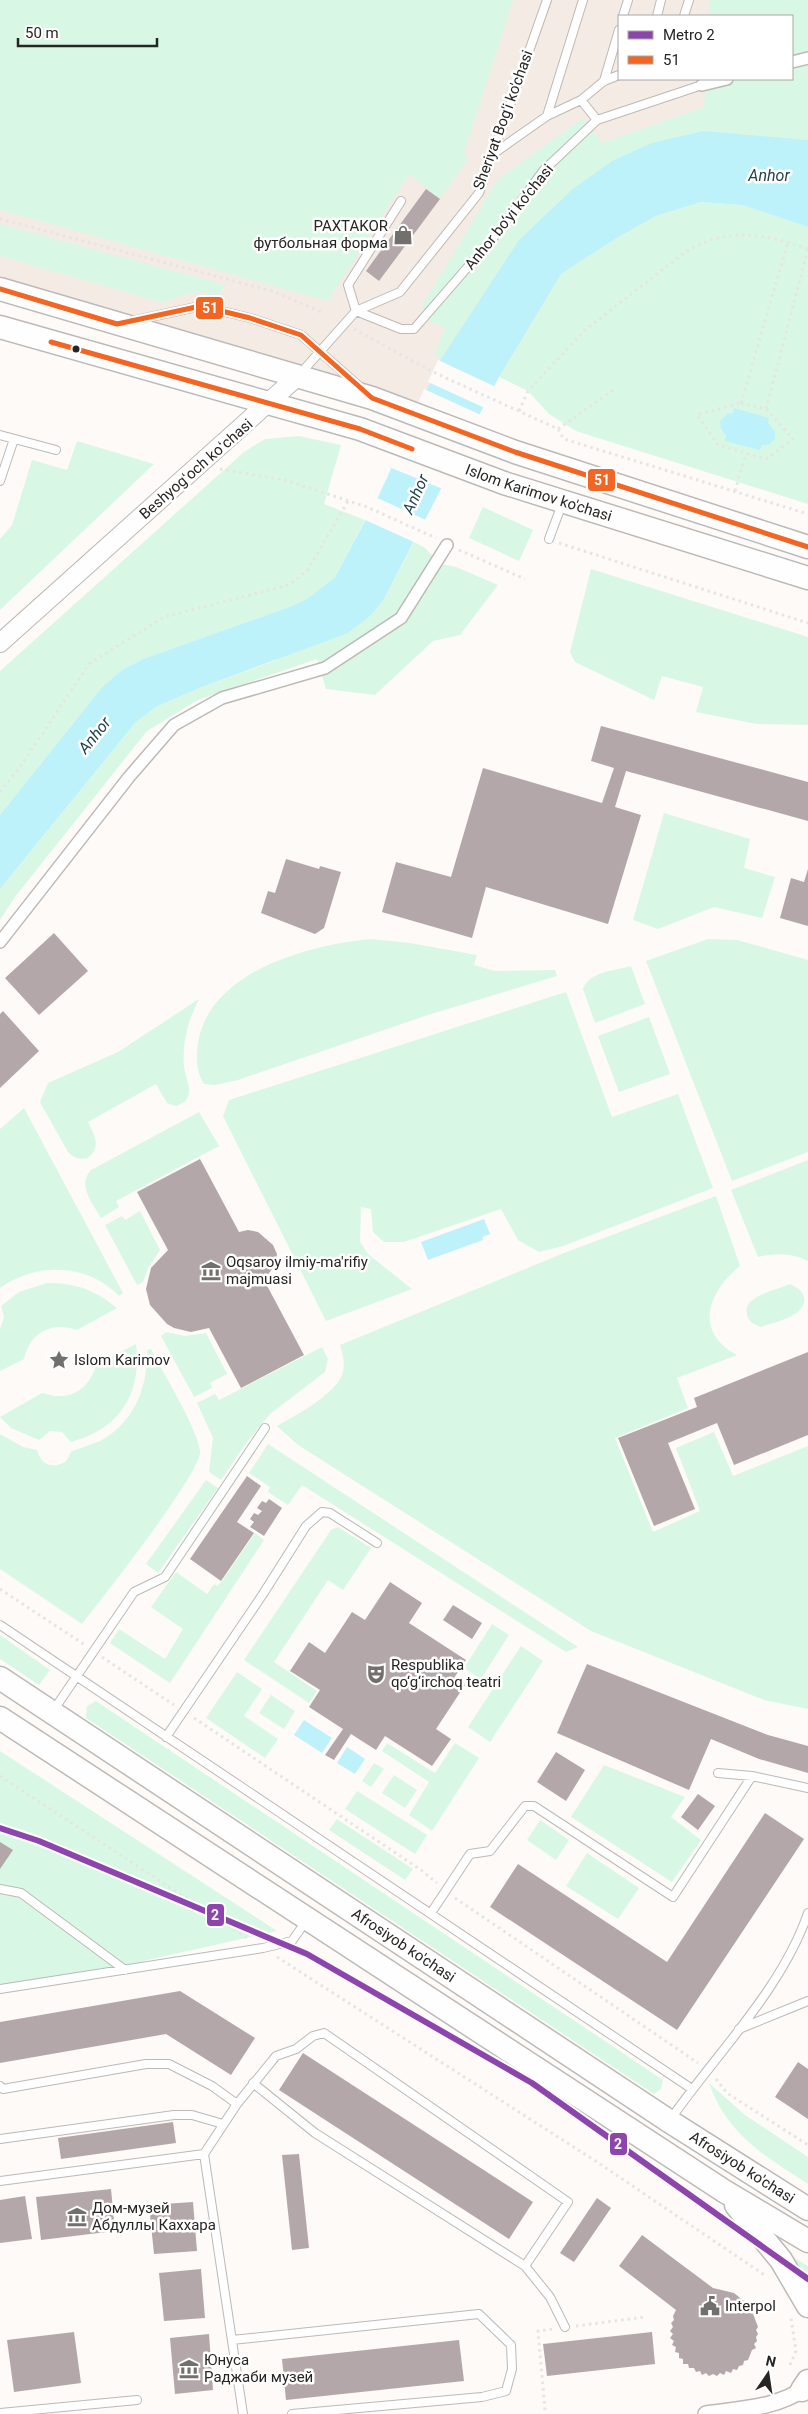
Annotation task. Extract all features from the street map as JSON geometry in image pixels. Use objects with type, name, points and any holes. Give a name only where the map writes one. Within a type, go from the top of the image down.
[{"type":"main road","name":"Islom Karimov ko'chasi","points":[[0,289],[372,398],[515,452],[808,547]]},
{"type":"main road","name":"Islom Karimov ko'chasi","points":[[0,328],[360,429],[504,483],[808,578]]},
{"type":"main road","name":"Afrosiyob ko'chasi","points":[[0,1678],[669,2121],[808,2209]]},
{"type":"main road","name":"Afrosiyob ko'chasi","points":[[0,1718],[724,2191],[808,2242]]},
{"type":"main road","points":[[724,2191],[780,2260],[799,2310]]},
{"type":"street","points":[[793,62],[808,58]]},
{"type":"street","name":"Anhor bo‘yi ko‘chasi","points":[[702,85],[723,80]]},
{"type":"street","name":"Beshyogʻoch koʻchasi","points":[[0,632],[101,539],[263,401],[298,376]]},
{"type":"street","name":"Beshyogʻoch koʻchasi","points":[[0,643],[263,401]]},
{"type":"street","points":[[0,942],[129,777],[174,725],[222,698],[325,668],[401,618],[447,545]]},
{"type":"street","points":[[706,2414],[771,2409],[806,2386]]},
{"type":"lane","name":"Sheriyat Bog'i ko'chasi","points":[[298,376],[321,353],[356,311],[400,292],[479,193],[547,0]]},
{"type":"lane","points":[[547,116],[583,0]]},
{"type":"lane","points":[[623,15],[628,0]]},
{"type":"lane","points":[[657,15],[661,0]]},
{"type":"lane","points":[[684,15],[688,0]]},
{"type":"lane","points":[[604,81],[618,33]]},
{"type":"lane","points":[[492,154],[547,116],[581,100],[604,81],[618,75]]},
{"type":"lane","name":"Anhor bo‘yi ko‘chasi","points":[[356,311],[401,329],[414,329],[499,231],[543,170],[597,120],[702,85]]},
{"type":"lane","points":[[581,100],[597,120]]},
{"type":"lane","points":[[356,311],[348,285],[401,201]]},
{"type":"lane","points":[[117,324],[200,306],[301,335],[372,398]]},
{"type":"lane","points":[[0,435],[56,450]]},
{"type":"lane","points":[[0,481],[14,439]]},
{"type":"lane","points":[[549,539],[562,502]]},
{"type":"lane","points":[[52,1713],[134,1592],[165,1577],[265,1428]]},
{"type":"lane","points":[[166,1737],[263,1594],[306,1526],[322,1512],[330,1514],[377,1543]]},
{"type":"lane","points":[[0,1625],[431,1912],[692,2089]]},
{"type":"lane","points":[[718,1773],[752,1776],[808,1788]]},
{"type":"lane","points":[[431,1912],[470,1854],[490,1851],[524,1806],[534,1806],[672,1897],[752,1776]]},
{"type":"lane","points":[[0,1889],[20,1893],[124,1970]]},
{"type":"lane","points":[[669,2121],[707,2068],[764,1995],[801,1934],[808,1913]]},
{"type":"lane","points":[[0,1989],[263,1948],[292,1941],[307,1918]]},
{"type":"lane","points":[[737,2030],[808,2001]]},
{"type":"lane","points":[[243,2414],[204,2154],[237,2104],[276,2056],[296,2049],[313,2036],[324,2033],[568,2202],[525,2266]]},
{"type":"lane","points":[[0,2098],[1,2088],[146,2064],[169,2064],[212,2086],[237,2104]]},
{"type":"lane","points":[[253,2083],[315,2133],[525,2266],[550,2296],[565,2327]]},
{"type":"lane","points":[[0,2139],[174,2115],[192,2115],[223,2124]]},
{"type":"lane","points":[[0,2181],[204,2154]]},
{"type":"lane","points":[[232,2340],[480,2314],[511,2345],[512,2369],[506,2391],[482,2396],[292,2414]]},
{"type":"lane","points":[[0,2413],[137,2400]]},
{"type":"path","points":[[0,219],[272,291],[324,313]]},
{"type":"path","points":[[519,411],[528,391],[584,331],[684,253],[711,239],[724,235],[750,234],[788,242],[808,249],[766,409]]},
{"type":"path","points":[[741,403],[788,242]]},
{"type":"path","points":[[354,329],[433,372],[558,429],[564,439],[808,514]]},
{"type":"path","points":[[558,429],[615,389]]},
{"type":"path","points":[[741,403],[766,409],[793,439],[766,458],[718,445],[697,415],[741,403]]},
{"type":"path","points":[[734,491],[746,453]]},
{"type":"path","points":[[219,469],[285,480],[367,507],[525,579]]},
{"type":"path","points":[[0,792],[18,770],[89,664],[164,617],[289,585],[307,570],[348,501]]},
{"type":"path","points":[[549,539],[592,555],[808,623]]},
{"type":"path","points":[[0,1589],[422,1870],[446,1892],[707,2068]]},
{"type":"path","points":[[0,1776],[263,1948],[597,2162],[755,2267],[772,2282]]},
{"type":"path","points":[[727,2093],[808,2145]]},
{"type":"path","points":[[790,2365],[796,2351],[799,2310]]},
{"type":"path","points":[[545,2410],[538,2331],[645,2317]]},
{"type":"shaded area","points":[[0,0],[808,0],[808,179],[672,174],[440,438],[372,398],[0,289]]},
{"type":"green space","points":[[0,0],[513,0],[465,150],[467,160],[440,199],[409,174],[328,301],[0,210]]},
{"type":"green space","points":[[710,0],[808,0],[808,140],[703,131],[612,161],[574,188],[519,240],[441,359],[434,355],[445,328],[429,321],[422,306],[498,179],[583,118],[602,143],[704,107],[706,80],[793,80],[793,15],[709,15]]},
{"type":"green space","points":[[701,202],[742,205],[808,227],[808,504],[576,431],[549,414],[528,391],[499,377],[561,274],[610,242],[656,216]]},
{"type":"green space","points":[[0,224],[226,285],[218,295],[204,292],[190,293],[163,303],[0,256]]},
{"type":"green space","points":[[299,436],[341,445],[324,504],[365,520],[335,577],[307,599],[289,607],[143,659],[122,670],[103,686],[0,815],[0,671],[244,452],[265,439]]},
{"type":"green space","points":[[77,441],[154,464],[0,610],[0,539],[12,525],[32,460],[67,470]]},
{"type":"green space","points":[[483,507],[533,530],[519,561],[469,538]]},
{"type":"green space","points":[[414,542],[425,548],[441,564],[456,567],[498,585],[460,635],[433,641],[375,695],[326,689],[317,659],[198,700],[147,731],[15,897],[0,920],[0,889],[135,723],[156,707],[197,689],[274,661],[384,599]]},
{"type":"green space","points":[[591,569],[808,637],[808,725],[757,724],[696,712],[703,687],[662,676],[654,700],[575,662],[570,652]]},
{"type":"green space","points":[[664,813],[750,839],[744,868],[775,877],[762,918],[714,907],[658,929],[633,920]]},
{"type":"green space","points":[[371,939],[410,943],[477,955],[474,965],[495,971],[555,970],[557,976],[428,1015],[238,1080],[215,1085],[204,1084],[197,1064],[198,1043],[206,1018],[221,997],[241,980],[265,966],[319,948]]},
{"type":"green space","points":[[708,939],[737,940],[808,960],[808,1152],[732,1181],[646,961]]},
{"type":"green space","points":[[631,966],[645,1004],[595,1023],[583,989],[586,983],[597,975]]},
{"type":"green space","points":[[566,992],[612,1117],[678,1094],[713,1188],[563,1246],[539,1252],[518,1240],[501,1209],[404,1242],[384,1242],[373,1232],[371,1209],[361,1207],[360,1242],[368,1254],[412,1289],[326,1321],[223,1116],[229,1100]]},
{"type":"green space","points":[[199,999],[185,1040],[184,1067],[189,1090],[186,1100],[176,1106],[167,1103],[156,1084],[88,1122],[96,1145],[88,1158],[79,1159],[70,1154],[40,1102],[48,1083],[118,1052]]},
{"type":"green space","points":[[649,1017],[670,1074],[619,1092],[598,1036]]},
{"type":"green space","points":[[24,1108],[123,1293],[119,1296],[106,1285],[92,1277],[77,1272],[61,1270],[45,1270],[29,1274],[0,1288],[0,1129]]},
{"type":"green space","points":[[199,1112],[219,1146],[116,1201],[119,1207],[101,1218],[87,1194],[85,1182],[91,1170]]},
{"type":"green space","points":[[808,1160],[808,1261],[783,1254],[758,1257],[731,1190]]},
{"type":"green space","points":[[716,1196],[740,1266],[729,1276],[713,1299],[710,1323],[714,1335],[723,1345],[737,1355],[677,1378],[688,1408],[615,1438],[653,1532],[700,1511],[676,1448],[714,1432],[733,1476],[808,1446],[808,1709],[764,1700],[591,1631],[298,1445],[277,1426],[305,1410],[333,1388],[343,1372],[343,1355],[340,1345],[564,1253]]},
{"type":"green space","points":[[140,1211],[160,1250],[148,1268],[143,1282],[137,1285],[105,1225],[122,1216],[125,1220]]},
{"type":"green space","points":[[47,1283],[67,1284],[85,1289],[101,1296],[117,1308],[77,1330],[59,1327],[43,1331],[31,1342],[24,1359],[0,1371],[0,1329],[4,1317],[1,1306],[19,1292]]},
{"type":"green space","points":[[790,1284],[798,1289],[804,1297],[804,1304],[796,1314],[761,1327],[750,1321],[747,1308],[755,1298]]},
{"type":"green space","points":[[166,1332],[185,1336],[206,1333],[227,1374],[210,1383],[212,1388],[194,1397],[161,1336]]},
{"type":"green space","points":[[136,1344],[137,1362],[131,1394],[115,1418],[103,1428],[71,1442],[62,1432],[50,1431],[39,1440],[11,1428],[0,1417],[42,1393],[60,1396],[76,1392],[88,1382],[96,1365]]},
{"type":"green space","points":[[322,1347],[328,1359],[325,1372],[270,1414],[246,1443],[221,1480],[209,1472],[213,1438],[197,1403],[215,1394],[219,1400]]},
{"type":"green space","points":[[151,1349],[187,1416],[198,1442],[200,1452],[185,1484],[168,1509],[128,1565],[82,1624],[0,1569],[0,1434],[23,1447],[37,1450],[41,1459],[48,1464],[56,1465],[65,1462],[71,1452],[100,1441],[112,1433],[130,1414],[142,1390],[147,1364],[147,1350]]},
{"type":"green space","points":[[268,1444],[578,1647],[566,1652],[302,1485],[288,1505],[268,1492],[270,1487],[249,1473]]},
{"type":"green space","points":[[206,1480],[218,1488],[158,1573],[146,1564]]},
{"type":"green space","points":[[338,1527],[371,1548],[343,1590],[328,1580],[274,1662],[317,1691],[309,1703],[244,1660],[331,1530]]},
{"type":"green space","points":[[255,1533],[264,1540],[170,1683],[110,1643],[119,1629],[165,1659],[183,1629],[151,1607],[176,1572],[207,1594],[214,1584],[217,1586],[222,1581]]},
{"type":"green space","points":[[492,1624],[509,1635],[481,1679],[464,1668]]},
{"type":"green space","points":[[0,1635],[50,1670],[39,1685],[0,1659]]},
{"type":"green space","points":[[521,1646],[543,1661],[490,1742],[468,1727]]},
{"type":"green space","points":[[237,1672],[262,1689],[244,1716],[278,1739],[265,1758],[206,1718]]},
{"type":"green space","points":[[271,1695],[295,1711],[284,1729],[259,1713]]},
{"type":"green space","points":[[96,1701],[663,2080],[661,2089],[654,2094],[86,1718],[87,1706]]},
{"type":"green space","points":[[387,1743],[435,1773],[455,1743],[479,1758],[432,1831],[409,1815],[429,1782],[382,1751]]},
{"type":"green space","points":[[0,1751],[277,1931],[0,1993]]},
{"type":"green space","points":[[374,1763],[384,1769],[371,1787],[362,1781]]},
{"type":"green space","points":[[604,1765],[685,1797],[671,1817],[701,1840],[672,1882],[571,1817]]},
{"type":"green space","points":[[394,1775],[417,1790],[405,1808],[382,1793]]},
{"type":"green space","points":[[357,1791],[427,1835],[415,1854],[345,1809]]},
{"type":"green space","points":[[337,1819],[413,1869],[405,1880],[329,1830]]},
{"type":"green space","points":[[540,1820],[569,1840],[556,1860],[527,1840]]},
{"type":"green space","points":[[587,1853],[639,1888],[618,1919],[566,1886]]},
{"type":"green space","points":[[709,2083],[745,2115],[808,2157],[808,2184],[776,2164],[737,2130],[717,2101]]},
{"type":"green space","points":[[786,2253],[808,2266],[808,2283]]},
{"type":"water","name":"Anhor","points":[[703,131],[808,140],[808,227],[742,205],[701,202],[656,216],[610,242],[561,274],[499,377],[384,599],[371,615],[348,633],[197,689],[156,707],[135,723],[0,889],[0,815],[103,686],[122,670],[143,659],[307,599],[335,577],[379,495],[441,359],[519,240],[574,188],[612,161],[652,143]]},
{"type":"water","points":[[734,408],[769,418],[768,423],[775,431],[775,439],[768,445],[762,445],[760,450],[725,441],[726,435],[721,429],[720,421],[727,414],[733,413]]},
{"type":"water","points":[[484,1219],[490,1234],[482,1237],[483,1240],[428,1260],[421,1242]]},
{"type":"water","points":[[304,1720],[332,1738],[322,1753],[294,1735]]},
{"type":"water","points":[[347,1747],[365,1759],[355,1774],[337,1763]]},
{"type":"pier","points":[[438,360],[496,387],[485,408],[428,382]]},
{"type":"pier","points":[[424,389],[481,415],[443,489],[389,467]]},
{"type":"pier","points":[[375,497],[426,520],[416,543],[363,519]]},
{"type":"building","name":"PAXTAKOR футбольная форма","points":[[426,189],[440,199],[379,281],[366,271]]},
{"type":"building","points":[[601,726],[808,782],[808,821],[626,771],[615,807],[641,815],[608,924],[486,887],[472,938],[382,912],[396,862],[451,877],[483,768],[602,803],[614,768],[591,761]]},
{"type":"building","points":[[286,859],[319,869],[320,866],[341,872],[324,928],[315,934],[261,913],[268,891],[275,893]]},
{"type":"building","points":[[808,869],[808,926],[780,918],[791,878],[804,882]]},
{"type":"building","points":[[54,933],[88,971],[39,1015],[5,978]]},
{"type":"building","points":[[3,1011],[39,1051],[0,1088],[0,1014]]},
{"type":"building","name":"Oqsaroy ilmiy-ma'rifiy majmuasi","points":[[200,1159],[239,1232],[248,1230],[258,1232],[273,1245],[277,1254],[275,1265],[264,1280],[304,1355],[241,1388],[209,1328],[191,1332],[174,1328],[167,1324],[150,1305],[146,1289],[151,1268],[168,1250],[137,1192]]},
{"type":"building","points":[[808,1352],[808,1435],[734,1465],[717,1423],[668,1443],[695,1509],[654,1526],[618,1438],[697,1407],[694,1398]]},
{"type":"building","points":[[247,1476],[261,1486],[237,1522],[254,1533],[221,1581],[190,1559]]},
{"type":"building","points":[[269,1499],[282,1508],[264,1536],[250,1527],[254,1522],[250,1519],[254,1513],[258,1515],[262,1511],[257,1508],[262,1501],[266,1503]]},
{"type":"building","name":"Respublika qo‘g‘irchoq teatri","points":[[390,1582],[422,1603],[409,1623],[466,1660],[454,1678],[465,1685],[436,1729],[451,1739],[432,1766],[385,1736],[376,1750],[351,1734],[334,1760],[325,1755],[343,1729],[309,1707],[320,1690],[290,1671],[309,1642],[325,1653],[352,1612],[365,1620]]},
{"type":"building","points":[[453,1605],[482,1623],[472,1639],[443,1620]]},
{"type":"building","points":[[587,1664],[768,1735],[808,1746],[808,1773],[759,1759],[711,1739],[689,1790],[557,1733]]},
{"type":"building","points":[[556,1752],[585,1770],[566,1801],[537,1782]]},
{"type":"building","points":[[698,1794],[715,1806],[698,1830],[681,1817]]},
{"type":"building","points":[[765,1813],[804,1839],[677,2030],[490,1907],[518,1864],[667,1962]]},
{"type":"building","points":[[0,1842],[13,1850],[0,1869]]},
{"type":"building","points":[[180,1991],[255,2038],[231,2075],[166,2034],[0,2063],[0,2022]]},
{"type":"building","points":[[303,2053],[533,2202],[509,2239],[279,2090]]},
{"type":"building","points":[[798,2062],[808,2069],[808,2119],[775,2097]]},
{"type":"building","points":[[173,2122],[176,2143],[61,2159],[58,2138]]},
{"type":"building","points":[[299,2154],[309,2248],[292,2250],[282,2155]]},
{"type":"building","points":[[111,2189],[115,2231],[41,2240],[36,2197]]},
{"type":"building","points":[[25,2196],[32,2239],[0,2243],[0,2200]]},
{"type":"building","points":[[597,2198],[611,2208],[574,2262],[560,2253]]},
{"type":"building","points":[[193,2202],[197,2251],[154,2254],[149,2205]]},
{"type":"building","name":"Interpol","points":[[642,2235],[713,2288],[734,2293],[750,2306],[758,2327],[756,2330],[758,2334],[756,2337],[757,2341],[754,2344],[756,2348],[752,2350],[748,2360],[744,2361],[743,2365],[739,2366],[737,2370],[733,2369],[731,2373],[726,2371],[724,2375],[720,2373],[717,2376],[713,2374],[709,2376],[706,2373],[702,2375],[700,2371],[696,2372],[694,2368],[689,2368],[688,2364],[683,2364],[683,2359],[679,2358],[679,2353],[675,2352],[676,2347],[672,2345],[674,2341],[670,2338],[673,2334],[670,2331],[673,2327],[671,2323],[674,2320],[673,2316],[676,2310],[619,2266]]},
{"type":"building","points":[[201,2269],[205,2318],[164,2321],[159,2273]]},
{"type":"building","points":[[74,2332],[81,2383],[14,2392],[7,2340]]},
{"type":"building","points":[[652,2332],[655,2364],[547,2376],[543,2344]]},
{"type":"building","points":[[209,2334],[213,2390],[175,2394],[170,2338]]},
{"type":"building","points":[[459,2340],[464,2381],[286,2400],[282,2359]]},
{"type":"metro line","name":"2","points":[[0,1828],[39,1841],[307,1954],[532,2083],[808,2279]]},
{"type":"transit line","name":"51","points":[[0,289],[117,324],[201,306],[250,318],[301,335],[372,398],[515,452],[808,547]]},
{"type":"transit line","name":"51","points":[[51,342],[360,429],[412,449]]},
{"type":"place","name":"PAXTAKOR футбольная форма","points":[[403,235]]},
{"type":"place","name":"Oqsaroy ilmiy-ma'rifiy majmuasi","points":[[211,1271]]},
{"type":"place","name":"Islom Karimov","points":[[59,1360]]},
{"type":"place","name":"Respublika qo‘g‘irchoq teatri","points":[[376,1674]]},
{"type":"place","name":"Дом-музей Абдуллы Каххара","points":[[77,2217]]},
{"type":"place","name":"Interpol","points":[[710,2306]]},
{"type":"place","name":"Юнуса Раджаби музей","points":[[189,2369]]}]
